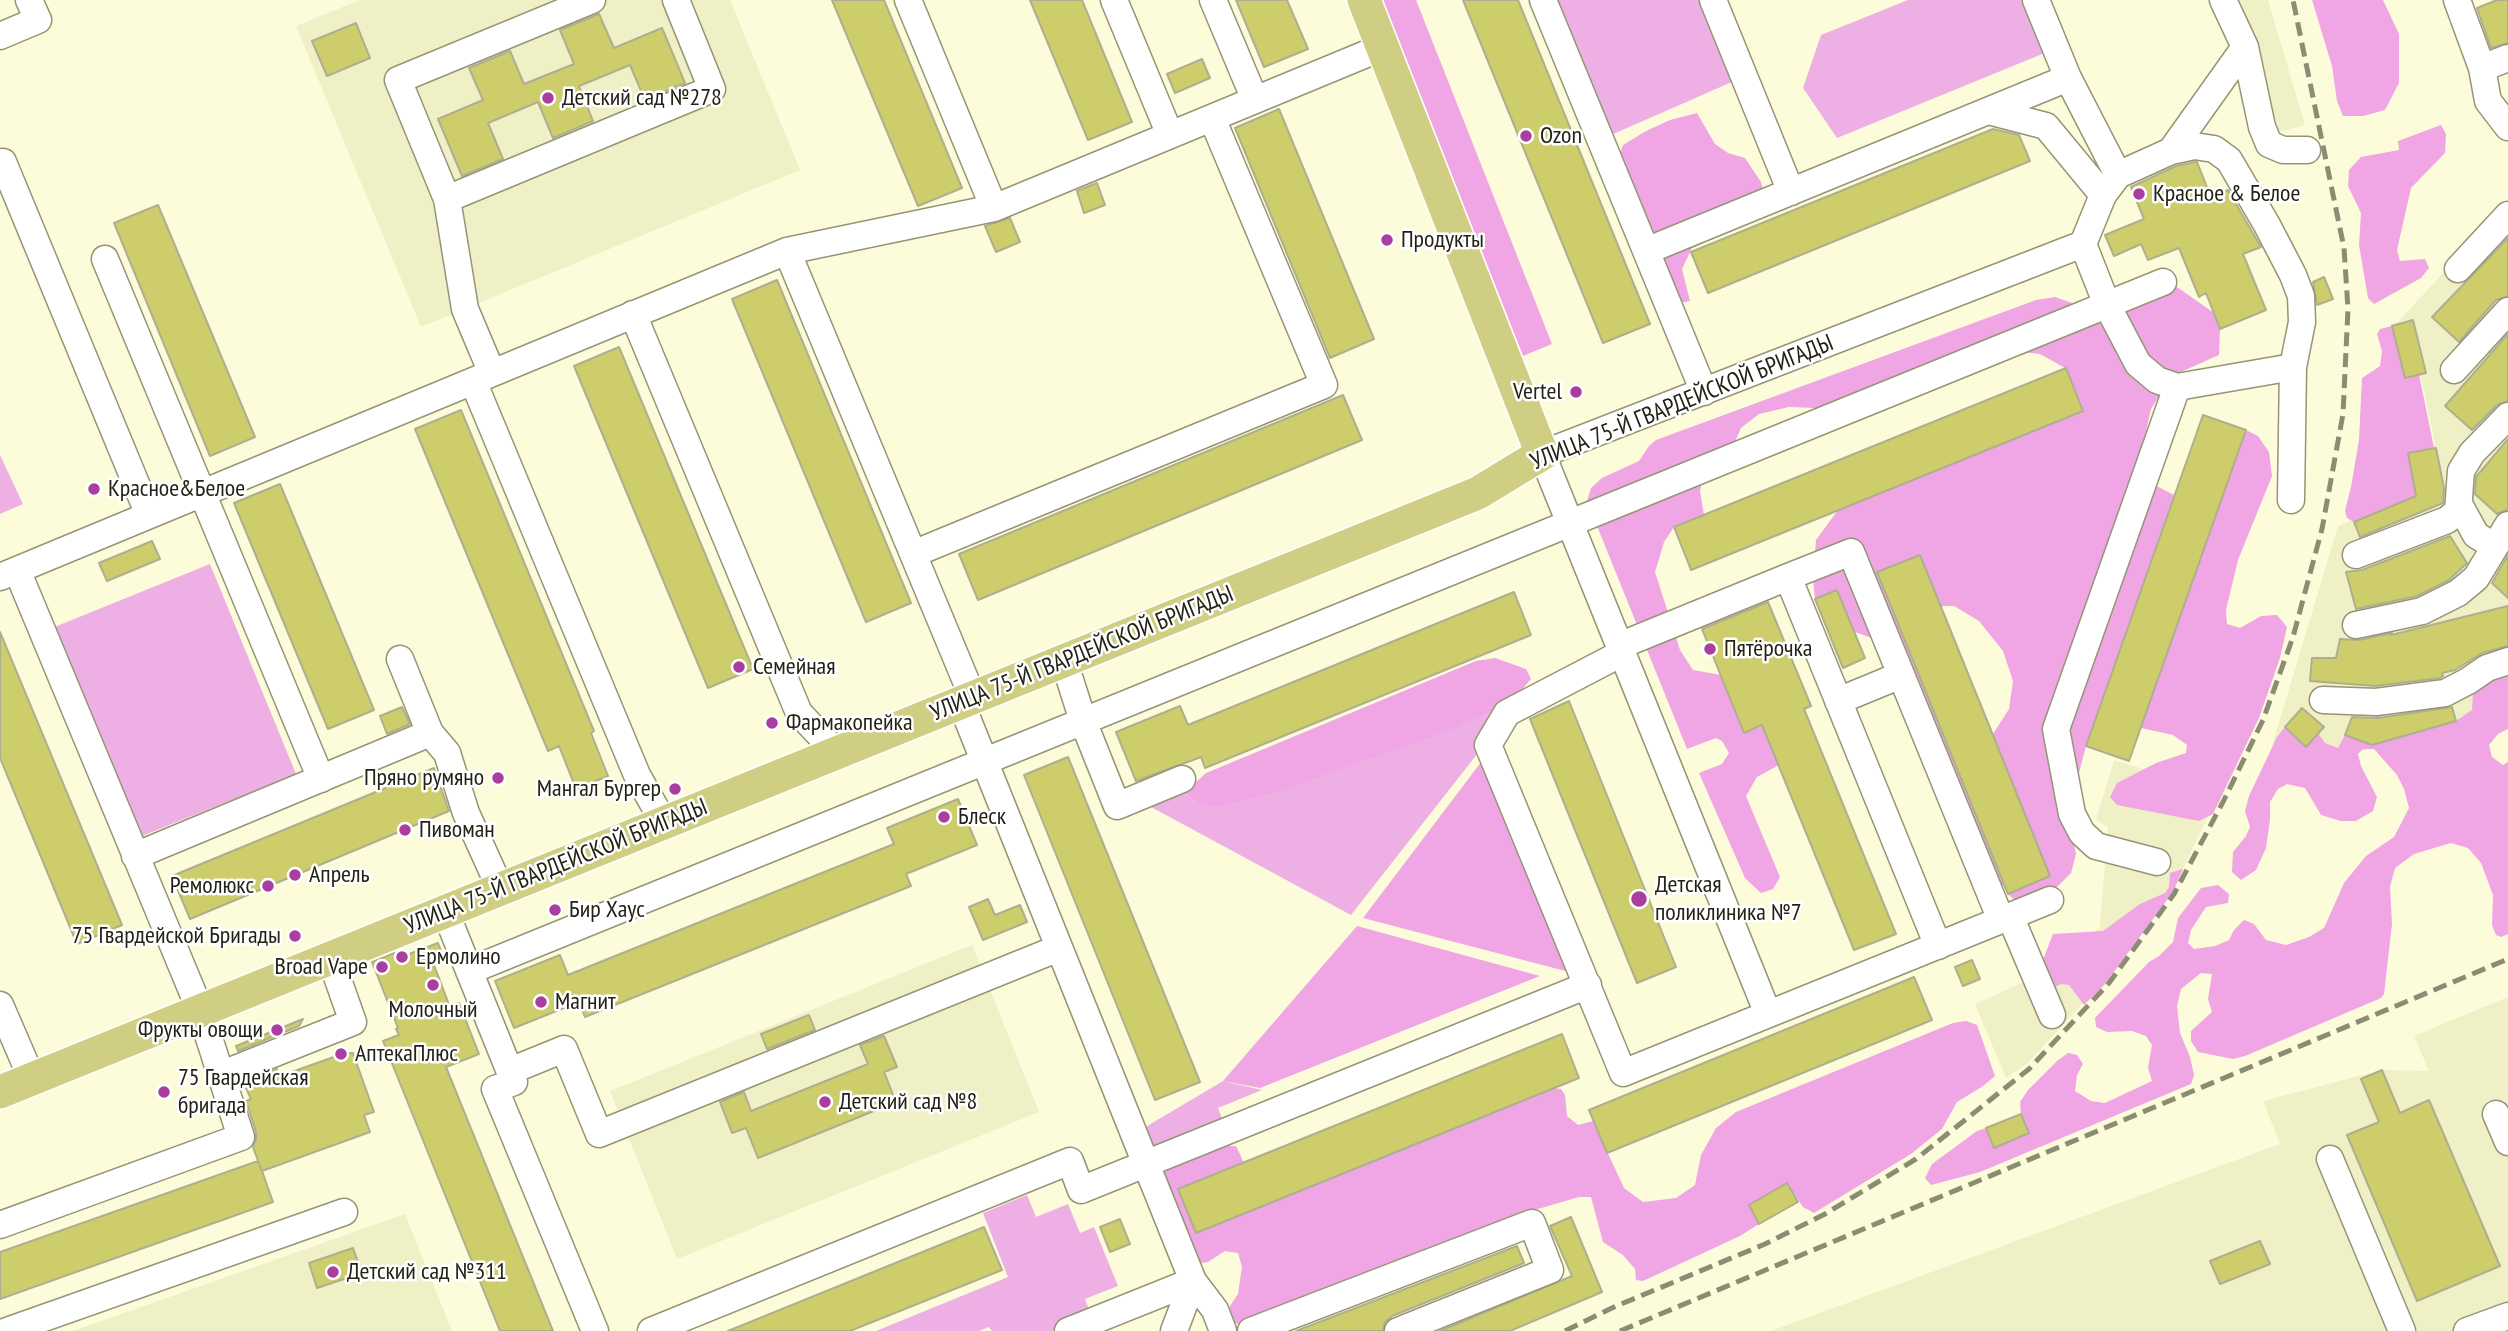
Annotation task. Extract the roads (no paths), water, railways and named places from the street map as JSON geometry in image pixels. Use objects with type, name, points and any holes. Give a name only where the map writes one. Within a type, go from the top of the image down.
[{"type":"main road","points":[[1364,0],[1542,454]]},
{"type":"main road","name":"УЛИЦА 75-Й ГВАРДЕЙСКОЙ БРИГАДЫ","points":[[0,1092],[1478,493],[1542,454]]},
{"type":"street","points":[[0,36],[38,20],[29,0]]},
{"type":"street","points":[[592,0],[398,80],[447,199],[465,309],[482,377],[637,775],[664,823]]},
{"type":"street","points":[[447,199],[712,89],[676,0]]},
{"type":"street","points":[[908,0],[994,208]]},
{"type":"street","points":[[1114,0],[1170,135]]},
{"type":"street","points":[[1213,0],[1255,100]]},
{"type":"street","points":[[1543,0],[1704,392]]},
{"type":"street","points":[[1713,0],[1791,192]]},
{"type":"street","points":[[2036,0],[2110,185]]},
{"type":"street","points":[[2223,0],[2245,47],[2262,128],[2269,144],[2283,150],[2307,150]]},
{"type":"street","points":[[2457,0],[2482,68],[2488,101],[2508,127]]},
{"type":"street","points":[[0,1225],[241,1137],[200,1010],[135,856],[8,574],[787,251],[994,208],[1383,47]]},
{"type":"street","points":[[2171,150],[2245,47]]},
{"type":"street","points":[[2482,68],[2508,58]]},
{"type":"street","points":[[1646,251],[2068,78]]},
{"type":"street","points":[[1988,111],[2046,126],[2110,185]]},
{"type":"street","points":[[912,554],[1324,385],[1212,118]]},
{"type":"street","points":[[2291,500],[2292,367],[2302,322],[2301,296],[2293,275],[2244,183],[2229,160],[2214,149],[2194,146],[2171,150],[2110,185],[2084,244],[2107,305],[2137,364],[2157,380],[2177,387],[2292,367]]},
{"type":"street","points":[[3,162],[149,515]]},
{"type":"street","points":[[2458,269],[2508,215]]},
{"type":"street","name":"УЛИЦА 75-Й ГВАРДЕЙСКОЙ БРИГАДЫ","points":[[1542,454],[2084,244]]},
{"type":"street","points":[[787,251],[912,554],[967,701],[984,762],[1193,1281],[1215,1310],[1223,1331]]},
{"type":"street","points":[[105,259],[321,779]]},
{"type":"street","points":[[469,971],[2163,282]]},
{"type":"street","points":[[2454,370],[2508,311]]},
{"type":"street","points":[[633,314],[799,713],[837,753]]},
{"type":"street","points":[[2157,862],[2096,846],[2082,832],[2072,814],[2056,729],[2177,387]]},
{"type":"street","points":[[2356,555],[2447,520],[2458,511],[2462,471],[2472,453],[2508,416]]},
{"type":"street","points":[[1542,454],[1768,1014]]},
{"type":"street","points":[[2356,625],[2422,611],[2458,593],[2476,578],[2501,536],[2476,535],[2460,506]]},
{"type":"street","points":[[2050,900],[2006,918],[1938,946],[1623,1073],[1489,745],[1507,713],[1621,649],[1851,552],[2006,918],[2052,1015]]},
{"type":"street","points":[[1788,578],[1938,946]]},
{"type":"street","points":[[400,659],[430,733],[447,753],[466,813],[500,888]]},
{"type":"street","points":[[1064,661],[1083,721],[1117,806],[1182,779]]},
{"type":"street","points":[[2323,700],[2376,702],[2445,693],[2487,668],[2508,662]]},
{"type":"street","points":[[1838,701],[1901,675]]},
{"type":"street","points":[[135,856],[430,733]]},
{"type":"street","points":[[445,911],[514,1082],[495,1089],[595,1331]]},
{"type":"street","points":[[510,1071],[564,1049],[598,1134],[1059,948]]},
{"type":"street","points":[[220,1074],[353,1022],[330,957]]},
{"type":"street","points":[[652,1331],[1070,1161],[1081,1190],[1588,985]]},
{"type":"street","points":[[0,1005],[32,1079]]},
{"type":"street","points":[[2497,1114],[2508,1142]]},
{"type":"street","points":[[2329,1159],[2402,1331]]},
{"type":"street","points":[[7,1331],[344,1212]]},
{"type":"street","points":[[1251,1331],[1532,1223],[1550,1270],[1398,1331]]},
{"type":"street","points":[[1068,1331],[1193,1281]]},
{"type":"street","points":[[1174,1331],[1193,1281]]},
{"type":"street","points":[[2466,1331],[2508,1316]]},
{"type":"railway","points":[[1565,1331],[1614,1307],[1765,1244],[1825,1214],[1916,1159],[2029,1069],[2109,983],[2174,894],[2263,720],[2293,637],[2322,529],[2343,414],[2348,309],[2344,248],[2293,0]]},
{"type":"railway","points":[[1620,1331],[2508,959]]},
{"type":"place","name":"Детский сад №278","points":[[548,98]]},
{"type":"place","name":"Ozon","points":[[1526,136]]},
{"type":"place","name":"Красное & Белое","points":[[2139,194]]},
{"type":"place","name":"Продукты","points":[[1387,240]]},
{"type":"place","name":"Vertel","points":[[1576,392]]},
{"type":"place","name":"Красное&Белое","points":[[94,489]]},
{"type":"place","name":"Пятёрочка","points":[[1710,649]]},
{"type":"place","name":"Семейная","points":[[739,667]]},
{"type":"place","name":"Фармакопейка","points":[[772,723]]},
{"type":"place","name":"Пряно румяно","points":[[498,778]]},
{"type":"place","name":"Мангал Бургер","points":[[675,789]]},
{"type":"place","name":"Блеск","points":[[944,817]]},
{"type":"place","name":"Пивоман","points":[[405,830]]},
{"type":"place","name":"Апрель","points":[[295,875]]},
{"type":"place","name":"Ремолюкс","points":[[268,886]]},
{"type":"place","name":"Детская поликлиника №7","points":[[1639,899]]},
{"type":"place","name":"Бир Хаус","points":[[555,910]]},
{"type":"place","name":"75 Гвардейской Бригады","points":[[295,936]]},
{"type":"place","name":"Ермолино","points":[[402,957]]},
{"type":"place","name":"Broad Vape","points":[[382,967]]},
{"type":"place","name":"Молочный","points":[[433,985]]},
{"type":"place","name":"Магнит","points":[[541,1002]]},
{"type":"place","name":"Фрукты овощи","points":[[277,1030]]},
{"type":"place","name":"АптекаПлюс","points":[[341,1054]]},
{"type":"place","name":"75 Гвардейская бригада","points":[[164,1092]]},
{"type":"place","name":"Детский сад №8","points":[[825,1102]]},
{"type":"place","name":"Детский сад №311","points":[[333,1272]]}]
